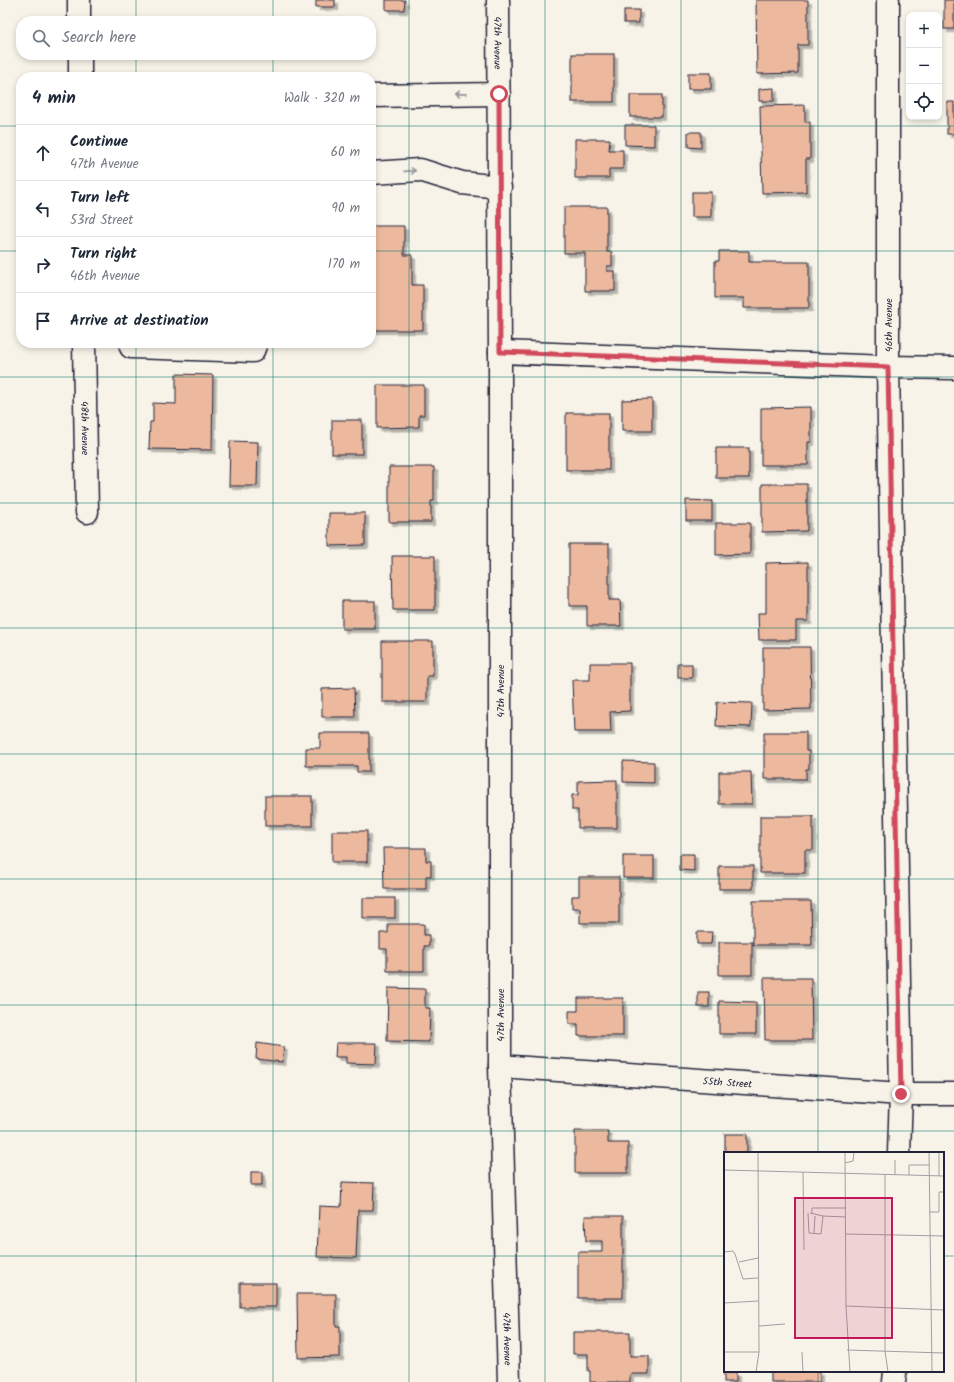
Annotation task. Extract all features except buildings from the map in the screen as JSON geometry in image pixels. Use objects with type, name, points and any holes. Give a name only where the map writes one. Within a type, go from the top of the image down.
[{"type":"street","points":[[79,0],[79,16]]},
{"type":"street","name":"47th Avenue","points":[[498,0],[500,187],[500,1066],[509,1382]]},
{"type":"street","name":"46th Avenue","points":[[888,0],[888,367],[901,1094],[899,1152]]},
{"type":"street","points":[[80,60],[80,72]]},
{"type":"street","points":[[376,96],[499,94]]},
{"type":"street","points":[[376,173],[420,170],[462,183],[500,187]]},
{"type":"street","name":"48th Avenue","points":[[84,348],[87,512]]},
{"type":"street","points":[[215,348],[253,351],[254,348]]},
{"type":"street","points":[[500,352],[888,367],[954,368]]},
{"type":"street","name":"55th Street","points":[[500,1066],[901,1094],[954,1094]]},
{"type":"street","points":[[894,1382],[895,1372]]},
{"type":"route","points":[[499,94],[500,352],[888,367],[901,1094]]}]
